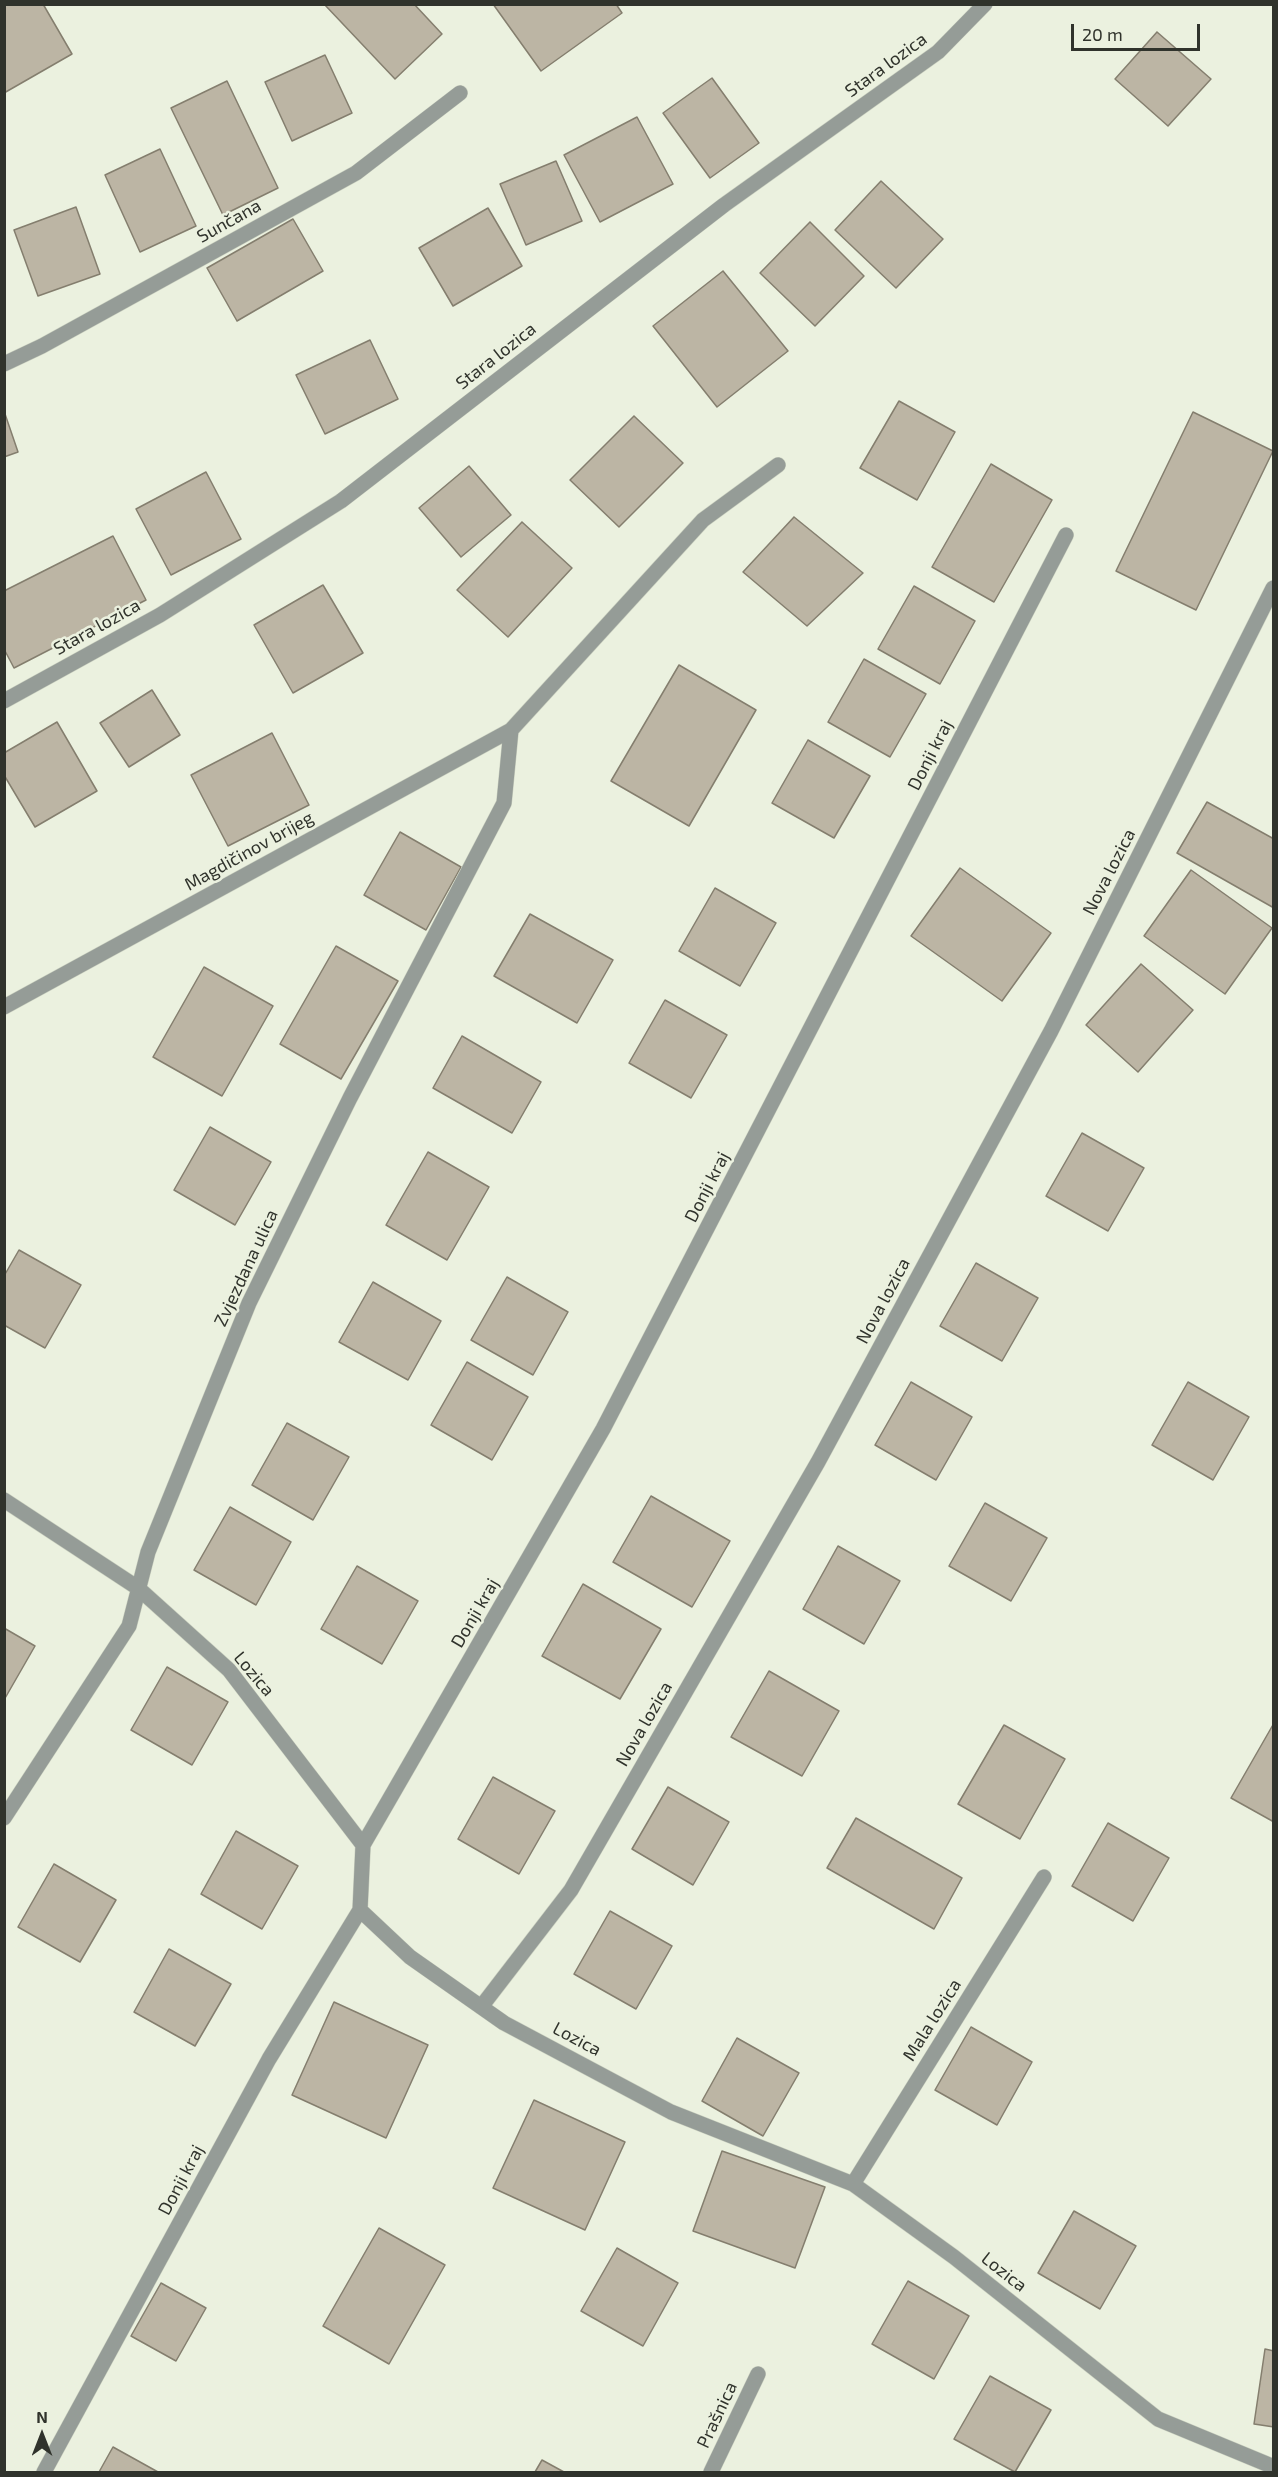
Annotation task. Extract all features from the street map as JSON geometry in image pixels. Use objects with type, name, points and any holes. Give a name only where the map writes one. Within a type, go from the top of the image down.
[{"type":"street","name":"Stara lozica","points":[[4,700],[160,615],[340,501],[724,205],[938,52],[985,4]]},
{"type":"street","name":"Sunčana","points":[[4,364],[42,346],[356,173],[460,93]]},
{"type":"street","name":"Magdičinov brijeg","points":[[4,1007],[512,730],[703,520],[778,465]]},
{"type":"street","name":"Donji kraj","points":[[363,1845],[603,1429],[1066,535]]},
{"type":"street","name":"Nova lozica","points":[[482,2007],[571,1890],[818,1462],[1051,1032],[1273,588]]},
{"type":"street","name":"Zvjezdana ulica","points":[[4,1818],[129,1626],[148,1552],[249,1303],[350,1098],[504,803],[512,730]]},
{"type":"street","name":"Lozica","points":[[4,1500],[138,1588],[229,1670],[363,1845]]},
{"type":"street","points":[[360,1910],[363,1845]]},
{"type":"street","name":"Mala lozica","points":[[853,2184],[1044,1877]]},
{"type":"street","name":"Donji kraj","points":[[44,2472],[269,2059],[360,1910]]},
{"type":"street","name":"Lozica","points":[[360,1910],[410,1958],[504,2022],[671,2112],[853,2184],[954,2257],[1158,2419],[1274,2467]]},
{"type":"street","name":"Prašnica","points":[[711,2472],[758,2374]]},
{"type":"building","points":[[4,4],[43,4],[72,54],[4,93]]},
{"type":"building","points":[[324,4],[414,4],[442,34],[395,79]]},
{"type":"building","points":[[493,4],[616,4],[622,13],[541,71]]},
{"type":"building","points":[[1157,32],[1211,79],[1168,126],[1115,79]]},
{"type":"building","points":[[325,55],[352,113],[292,141],[265,82]]},
{"type":"building","points":[[712,78],[759,143],[710,178],[663,113]]},
{"type":"building","points":[[227,81],[278,188],[223,215],[171,108]]},
{"type":"building","points":[[637,117],[673,184],[600,222],[564,155]]},
{"type":"building","points":[[160,149],[196,226],[140,252],[105,175]]},
{"type":"building","points":[[556,161],[582,221],[526,245],[500,184]]},
{"type":"building","points":[[881,181],[943,239],[896,288],[835,230]]},
{"type":"building","points":[[76,207],[100,274],[38,296],[14,230]]},
{"type":"building","points":[[488,208],[522,266],[453,306],[419,248]]},
{"type":"building","points":[[293,219],[323,271],[237,321],[207,268]]},
{"type":"building","points":[[810,222],[864,276],[815,326],[760,273]]},
{"type":"building","points":[[723,271],[788,351],[717,407],[653,326]]},
{"type":"building","points":[[370,340],[398,399],[325,434],[296,375]]},
{"type":"building","points":[[899,401],[955,432],[917,500],[860,468]]},
{"type":"building","points":[[4,411],[18,452],[4,457]]},
{"type":"building","points":[[1193,412],[1273,451],[1196,610],[1116,571]]},
{"type":"building","points":[[634,416],[683,463],[619,527],[570,480]]},
{"type":"building","points":[[991,464],[1052,500],[994,602],[932,567]]},
{"type":"building","points":[[469,466],[511,515],[461,557],[419,508]]},
{"type":"building","points":[[206,472],[241,539],[171,575],[136,509]]},
{"type":"building","points":[[794,517],[863,573],[807,626],[743,572]]},
{"type":"building","points":[[522,522],[572,568],[508,637],[457,590]]},
{"type":"building","points":[[113,536],[146,600],[14,668],[4,649],[4,591]]},
{"type":"building","points":[[323,585],[363,653],[293,693],[254,625]]},
{"type":"building","points":[[914,586],[975,621],[940,684],[878,649]]},
{"type":"building","points":[[864,659],[926,694],[890,757],[828,722]]},
{"type":"building","points":[[679,665],[756,710],[689,826],[611,781]]},
{"type":"building","points":[[152,690],[180,735],[129,767],[100,723]]},
{"type":"building","points":[[57,722],[97,791],[35,827],[4,775],[4,753]]},
{"type":"building","points":[[272,733],[309,805],[228,846],[191,775]]},
{"type":"building","points":[[808,740],[870,776],[834,838],[772,803]]},
{"type":"building","points":[[1207,802],[1274,839],[1274,908],[1177,853]]},
{"type":"building","points":[[400,832],[461,867],[426,930],[364,895]]},
{"type":"building","points":[[960,868],[1051,933],[1002,1001],[911,936]]},
{"type":"building","points":[[1191,870],[1272,928],[1225,994],[1144,936]]},
{"type":"building","points":[[715,888],[776,923],[740,986],[679,951]]},
{"type":"building","points":[[530,914],[613,960],[577,1023],[494,976]]},
{"type":"building","points":[[336,946],[398,981],[341,1079],[280,1044]]},
{"type":"building","points":[[1141,964],[1193,1010],[1138,1072],[1086,1025]]},
{"type":"building","points":[[204,967],[273,1006],[222,1096],[153,1057]]},
{"type":"building","points":[[665,1000],[727,1035],[691,1098],[629,1063]]},
{"type":"building","points":[[462,1036],[541,1082],[512,1133],[433,1088]]},
{"type":"building","points":[[210,1127],[271,1162],[235,1225],[174,1190]]},
{"type":"building","points":[[1082,1133],[1144,1168],[1108,1231],[1046,1196]]},
{"type":"building","points":[[428,1152],[489,1187],[447,1260],[386,1225]]},
{"type":"building","points":[[19,1250],[81,1285],[45,1348],[4,1325],[4,1276]]},
{"type":"building","points":[[976,1263],[1038,1298],[1002,1361],[940,1326]]},
{"type":"building","points":[[507,1277],[568,1312],[533,1375],[471,1340]]},
{"type":"building","points":[[373,1282],[441,1321],[408,1380],[339,1342]]},
{"type":"building","points":[[467,1362],[528,1397],[492,1460],[431,1425]]},
{"type":"building","points":[[911,1382],[972,1417],[936,1480],[875,1445]]},
{"type":"building","points":[[1188,1382],[1249,1417],[1213,1480],[1152,1445]]},
{"type":"building","points":[[287,1423],[349,1457],[313,1520],[252,1485]]},
{"type":"building","points":[[651,1496],[730,1541],[692,1607],[613,1562]]},
{"type":"building","points":[[985,1503],[1047,1538],[1011,1601],[949,1566]]},
{"type":"building","points":[[230,1507],[291,1542],[256,1605],[194,1570]]},
{"type":"building","points":[[838,1546],[900,1581],[864,1644],[803,1609]]},
{"type":"building","points":[[357,1566],[418,1601],[382,1664],[321,1629]]},
{"type":"building","points":[[583,1584],[661,1629],[620,1699],[542,1656]]},
{"type":"building","points":[[4,1628],[35,1646],[4,1700]]},
{"type":"building","points":[[167,1667],[228,1702],[192,1765],[131,1730]]},
{"type":"building","points":[[769,1671],[839,1711],[802,1776],[731,1737]]},
{"type":"building","points":[[1274,1723],[1274,1822],[1231,1798]]},
{"type":"building","points":[[1004,1725],[1065,1759],[1020,1839],[958,1804]]},
{"type":"building","points":[[493,1777],[555,1811],[519,1874],[458,1839]]},
{"type":"building","points":[[668,1787],[729,1822],[693,1885],[632,1849]]},
{"type":"building","points":[[856,1818],[962,1878],[934,1929],[827,1868]]},
{"type":"building","points":[[1108,1823],[1169,1858],[1133,1921],[1072,1886]]},
{"type":"building","points":[[236,1831],[298,1866],[262,1929],[201,1894]]},
{"type":"building","points":[[54,1864],[116,1900],[80,1962],[18,1927]]},
{"type":"building","points":[[610,1911],[672,1946],[636,2009],[574,1974]]},
{"type":"building","points":[[169,1949],[231,1984],[195,2046],[134,2012]]},
{"type":"building","points":[[334,2002],[428,2045],[386,2138],[292,2095]]},
{"type":"building","points":[[971,2027],[1032,2062],[997,2125],[935,2090]]},
{"type":"building","points":[[737,2038],[799,2073],[763,2136],[702,2101]]},
{"type":"building","points":[[534,2100],[625,2142],[585,2230],[493,2188]]},
{"type":"building","points":[[722,2151],[825,2187],[795,2268],[693,2231]]},
{"type":"building","points":[[1074,2211],[1136,2246],[1100,2309],[1038,2273]]},
{"type":"building","points":[[379,2228],[445,2265],[389,2364],[323,2326]]},
{"type":"building","points":[[617,2248],[678,2283],[643,2346],[581,2311]]},
{"type":"building","points":[[908,2281],[969,2316],[934,2379],[872,2344]]},
{"type":"building","points":[[161,2283],[206,2308],[176,2361],[131,2336]]},
{"type":"building","points":[[1265,2349],[1274,2351],[1274,2427],[1254,2424]]},
{"type":"building","points":[[990,2376],[1051,2410],[1015,2472],[954,2439]]},
{"type":"building","points":[[113,2447],[158,2472],[99,2472]]},
{"type":"building","points":[[542,2460],[564,2472],[535,2472]]}]
